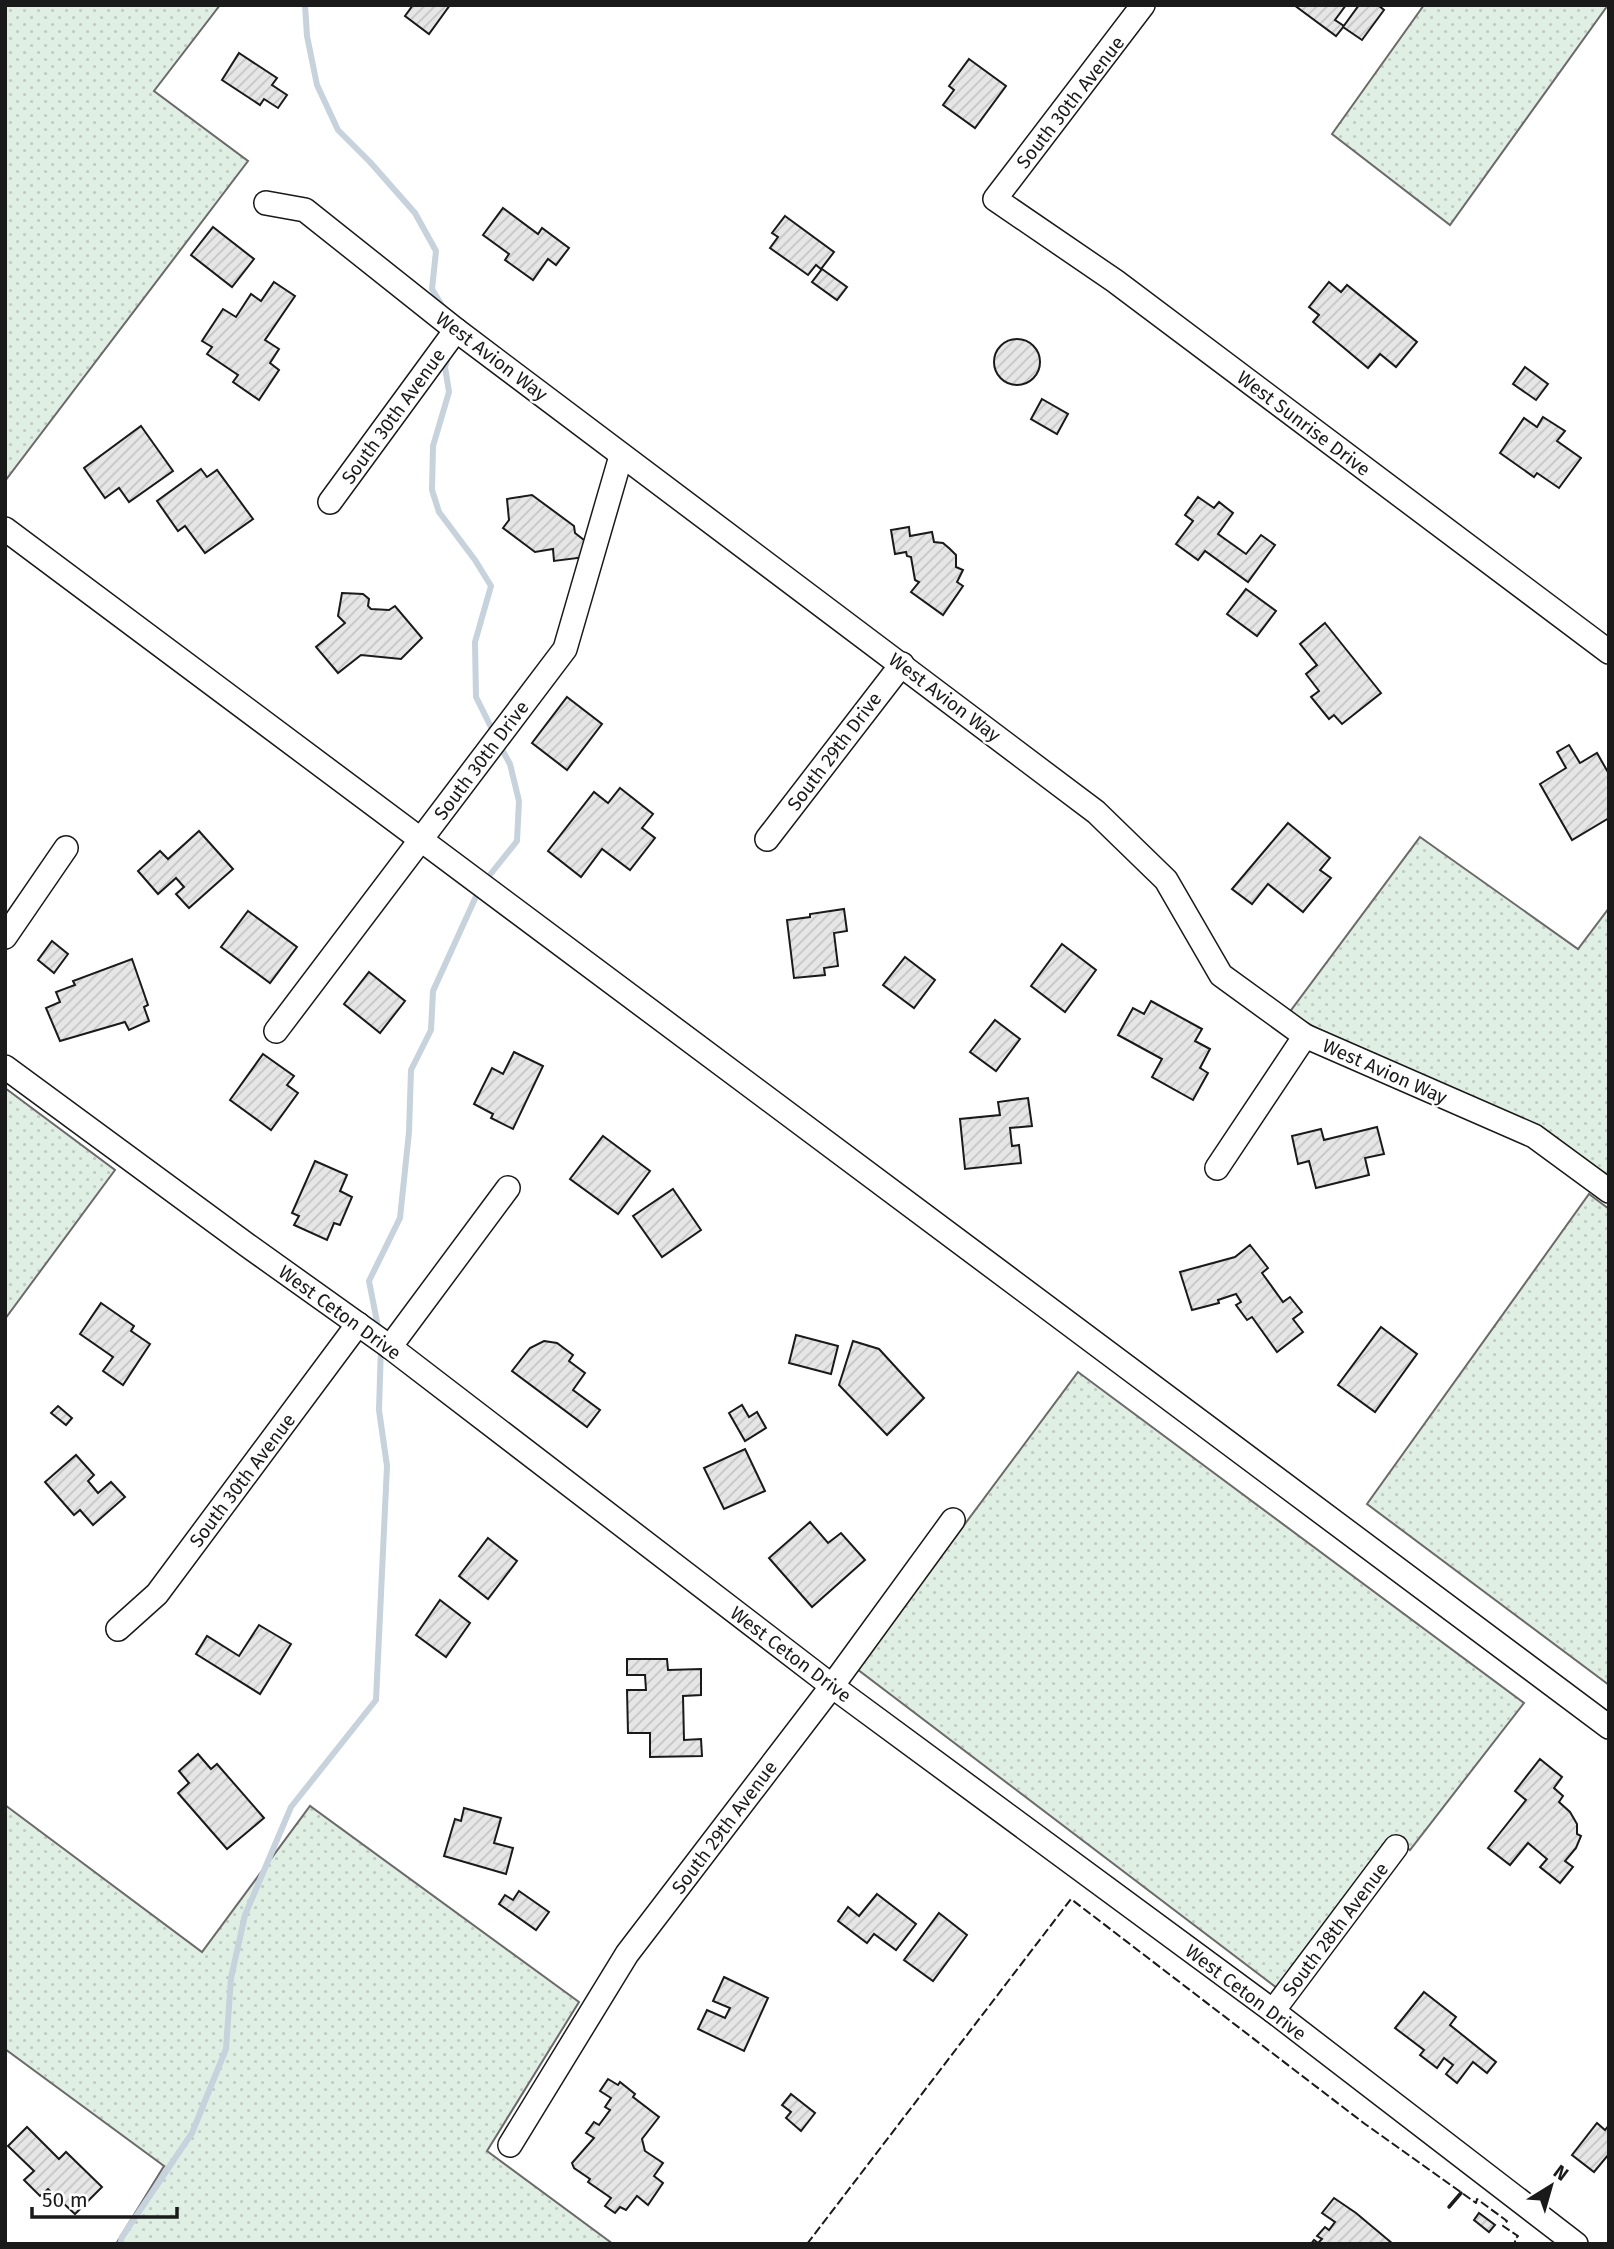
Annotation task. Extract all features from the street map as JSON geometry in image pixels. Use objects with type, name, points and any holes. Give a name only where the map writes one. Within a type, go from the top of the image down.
[{"type":"street","name":"South 30th Avenue","points":[[995,199],[1143,5]]},
{"type":"street","name":"West Sunrise Drive","points":[[995,199],[1115,281],[1609,652]]},
{"type":"street","name":"West Avion Way","points":[[266,203],[305,210],[621,456],[1096,812],[1166,880],[1221,975],[1305,1036],[1534,1136],[1609,1191]]},
{"type":"street","name":"South 30th Avenue","points":[[330,502],[456,330]]},
{"type":"street","name":"South 30th Drive","points":[[276,1031],[565,649],[621,456]]},
{"type":"street","points":[[5,529],[1609,1727]]},
{"type":"street","name":"South 29th Drive","points":[[767,839],[902,664]]},
{"type":"street","points":[[5,937],[66,848]]},
{"type":"street","points":[[1217,1168],[1305,1036]]},
{"type":"street","name":"West Ceton Drive","points":[[5,1067],[390,1347],[832,1686],[1273,2011],[1576,2244]]},
{"type":"street","points":[[390,1347],[508,1188]]},
{"type":"street","name":"South 30th Avenue","points":[[118,1629],[157,1594],[358,1324]]},
{"type":"street","name":"South 29th Avenue","points":[[510,2144],[627,1954],[832,1686],[953,1520]]},
{"type":"street","name":"South 28th Avenue","points":[[1273,2011],[1396,1847]]},
{"type":"green space","points":[[5,5],[220,5],[154,91],[248,161],[5,481]]},
{"type":"green space","points":[[1424,5],[1608,5],[1450,225],[1332,134]]},
{"type":"green space","points":[[1420,837],[1578,949],[1609,908],[1609,1177],[1542,1127],[1318,1029],[1289,1013]]},
{"type":"green space","points":[[5,1088],[115,1170],[5,1319]]},
{"type":"green space","points":[[1589,1194],[1609,1209],[1609,1685],[1367,1504]]},
{"type":"green space","points":[[1078,1372],[1524,1703],[1410,1850],[1392,1836],[1277,1988],[857,1669]]},
{"type":"green space","points":[[5,1805],[202,1952],[310,1806],[579,2002],[487,2151],[613,2244],[116,2244],[164,2166],[5,2049]]},
{"type":"building","points":[[413,5],[450,5],[429,34],[405,16]]},
{"type":"building","points":[[1294,5],[1346,5],[1335,20],[1344,26],[1336,36]]},
{"type":"building","points":[[1359,5],[1378,5],[1384,10],[1362,40],[1343,27]]},
{"type":"building","points":[[239,53],[277,78],[272,85],[287,95],[278,108],[264,99],[260,105],[222,80]]},
{"type":"building","points":[[969,59],[1006,86],[975,128],[943,105],[954,90],[949,86]]},
{"type":"building","points":[[503,208],[538,234],[542,228],[569,248],[556,265],[548,259],[533,280],[505,260],[509,254],[483,235]]},
{"type":"building","points":[[785,216],[834,252],[821,269],[816,265],[808,275],[770,248],[778,237],[772,233]]},
{"type":"building","points":[[213,227],[254,259],[232,287],[191,255]]},
{"type":"building","points":[[822,269],[847,287],[837,300],[812,282]]},
{"type":"building","points":[[274,282],[295,296],[265,340],[279,349],[270,363],[279,370],[259,400],[233,382],[238,375],[207,354],[212,347],[202,341],[223,309],[236,317],[251,294],[261,301]]},
{"type":"building","points":[[1329,282],[1341,292],[1347,285],[1417,342],[1396,367],[1380,354],[1368,368],[1313,322],[1319,315],[1309,307]]},
{"type":"building","points":[[1017,339],[1033,346],[1040,362],[1033,378],[1017,385],[1001,378],[994,362],[1001,346]]},
{"type":"building","points":[[1525,367],[1548,384],[1536,400],[1513,384]]},
{"type":"building","points":[[1042,399],[1068,414],[1057,434],[1031,419]]},
{"type":"building","points":[[1543,417],[1565,431],[1557,441],[1581,458],[1559,488],[1537,473],[1534,477],[1500,453],[1524,418],[1537,427]]},
{"type":"building","points":[[141,426],[173,471],[129,502],[119,488],[105,498],[84,468]]},
{"type":"building","points":[[201,469],[207,477],[217,470],[253,519],[205,553],[185,526],[178,531],[157,501]]},
{"type":"building","points":[[532,495],[574,526],[575,533],[584,540],[586,557],[554,561],[553,549],[535,552],[503,528],[509,520],[507,499]]},
{"type":"building","points":[[1198,497],[1214,508],[1219,502],[1233,513],[1218,534],[1246,554],[1261,535],[1275,545],[1248,582],[1205,551],[1198,560],[1176,544],[1193,521],[1185,515]]},
{"type":"building","points":[[909,527],[910,536],[932,532],[934,542],[943,543],[950,549],[956,555],[956,567],[963,570],[957,582],[963,586],[943,615],[911,592],[919,582],[915,580],[911,557],[907,556],[906,552],[895,554],[891,530]]},
{"type":"building","points":[[1246,589],[1276,611],[1257,636],[1227,614]]},
{"type":"building","points":[[342,593],[363,594],[369,599],[368,606],[371,609],[389,610],[395,606],[422,638],[401,659],[361,655],[338,673],[316,647],[345,623],[338,616]]},
{"type":"building","points":[[1325,623],[1381,693],[1342,724],[1334,715],[1329,719],[1311,697],[1319,691],[1306,674],[1317,665],[1300,644]]},
{"type":"building","points":[[567,697],[602,724],[567,770],[532,743]]},
{"type":"building","points":[[1569,745],[1580,763],[1597,753],[1609,774],[1609,818],[1572,840],[1540,784],[1566,768],[1557,752]]},
{"type":"building","points":[[620,788],[653,814],[642,828],[655,838],[630,870],[602,849],[581,877],[548,851],[594,792],[608,803]]},
{"type":"building","points":[[1288,823],[1330,858],[1320,870],[1331,878],[1303,912],[1268,884],[1252,904],[1232,889]]},
{"type":"building","points":[[199,831],[233,869],[189,908],[176,894],[184,887],[176,878],[158,894],[138,871],[160,851],[168,859]]},
{"type":"building","points":[[844,909],[847,931],[834,933],[838,966],[824,968],[825,975],[794,978],[787,920]]},
{"type":"building","points":[[248,911],[297,947],[270,983],[221,947]]},
{"type":"building","points":[[52,941],[68,954],[54,973],[38,960]]},
{"type":"building","points":[[1062,944],[1096,970],[1065,1012],[1031,986]]},
{"type":"building","points":[[905,957],[935,980],[914,1008],[883,985]]},
{"type":"building","points":[[132,959],[148,1005],[144,1007],[149,1021],[129,1030],[125,1022],[60,1041],[46,1008],[60,1002],[56,992],[75,985],[73,981]]},
{"type":"building","points":[[369,972],[405,1001],[380,1033],[344,1004]]},
{"type":"building","points":[[1151,1001],[1202,1029],[1195,1041],[1210,1049],[1200,1068],[1208,1073],[1193,1100],[1152,1077],[1162,1059],[1118,1035],[1133,1008],[1144,1014]]},
{"type":"building","points":[[995,1020],[1020,1039],[996,1071],[970,1052]]},
{"type":"building","points":[[514,1052],[543,1066],[513,1129],[491,1118],[493,1114],[474,1104],[492,1068],[503,1074]]},
{"type":"building","points":[[263,1054],[294,1076],[287,1085],[298,1093],[271,1130],[230,1100]]},
{"type":"building","points":[[1028,1098],[1032,1126],[1010,1128],[1012,1146],[1019,1145],[1021,1163],[965,1169],[960,1119],[1000,1115],[998,1102]]},
{"type":"building","points":[[1377,1127],[1384,1154],[1365,1158],[1369,1175],[1316,1188],[1309,1161],[1298,1164],[1292,1136],[1321,1129],[1324,1140]]},
{"type":"building","points":[[603,1136],[650,1171],[618,1214],[570,1179]]},
{"type":"building","points":[[315,1161],[347,1175],[340,1191],[352,1197],[340,1225],[334,1223],[327,1240],[294,1225],[299,1216],[292,1213]]},
{"type":"building","points":[[673,1189],[701,1230],[662,1257],[633,1216]]},
{"type":"building","points":[[1250,1245],[1268,1268],[1262,1273],[1283,1302],[1290,1297],[1302,1312],[1293,1319],[1303,1332],[1277,1352],[1252,1317],[1247,1320],[1236,1305],[1241,1302],[1236,1294],[1218,1300],[1219,1303],[1192,1310],[1180,1272],[1235,1257]]},
{"type":"building","points":[[101,1303],[134,1326],[131,1331],[150,1344],[123,1385],[103,1371],[113,1357],[80,1334]]},
{"type":"building","points":[[1381,1327],[1417,1354],[1375,1412],[1338,1385]]},
{"type":"building","points":[[796,1335],[838,1346],[831,1374],[789,1363]]},
{"type":"building","points":[[544,1341],[557,1343],[573,1355],[569,1361],[585,1373],[573,1390],[600,1410],[587,1427],[512,1371],[530,1348]]},
{"type":"building","points":[[853,1341],[879,1349],[924,1398],[887,1435],[839,1385]]},
{"type":"building","points":[[742,1405],[749,1417],[757,1412],[766,1428],[745,1441],[729,1413]]},
{"type":"building","points":[[58,1406],[72,1418],[66,1425],[51,1413]]},
{"type":"building","points":[[745,1449],[765,1491],[724,1509],[704,1468]]},
{"type":"building","points":[[76,1455],[94,1475],[88,1481],[98,1493],[111,1482],[125,1497],[93,1525],[80,1510],[74,1515],[45,1482]]},
{"type":"building","points":[[810,1522],[828,1543],[841,1533],[865,1560],[812,1607],[769,1558]]},
{"type":"building","points":[[488,1538],[517,1561],[488,1599],[459,1576]]},
{"type":"building","points":[[440,1600],[470,1623],[446,1657],[416,1635]]},
{"type":"building","points":[[259,1625],[291,1644],[260,1694],[196,1654],[207,1636],[239,1656]]},
{"type":"building","points":[[627,1659],[667,1659],[668,1670],[701,1669],[701,1695],[683,1696],[684,1740],[701,1739],[702,1756],[650,1757],[650,1733],[628,1733],[627,1690],[646,1690],[645,1675],[627,1675]]},
{"type":"building","points":[[198,1754],[211,1769],[217,1764],[264,1818],[227,1849],[178,1793],[189,1783],[179,1771]]},
{"type":"building","points":[[1540,1759],[1562,1777],[1554,1788],[1563,1796],[1559,1802],[1570,1812],[1577,1824],[1577,1834],[1581,1836],[1576,1848],[1565,1861],[1573,1867],[1560,1883],[1540,1867],[1547,1859],[1528,1843],[1510,1865],[1488,1848],[1526,1800],[1515,1791]]},
{"type":"building","points":[[464,1808],[501,1818],[494,1843],[513,1848],[506,1874],[444,1856],[455,1819],[461,1821]]},
{"type":"building","points":[[519,1891],[549,1912],[536,1930],[499,1904],[505,1895],[513,1900]]},
{"type":"building","points":[[877,1894],[916,1924],[896,1950],[874,1934],[867,1943],[838,1921],[848,1907],[859,1916]]},
{"type":"building","points":[[939,1913],[967,1935],[933,1981],[904,1960]]},
{"type":"building","points":[[724,1977],[768,1998],[744,2051],[698,2029],[707,2010],[725,2018],[730,2008],[713,2001]]},
{"type":"building","points":[[1424,1992],[1456,2017],[1450,2025],[1496,2062],[1487,2073],[1473,2062],[1457,2083],[1446,2074],[1453,2065],[1444,2058],[1437,2068],[1420,2055],[1424,2050],[1395,2028]]},
{"type":"building","points":[[608,2079],[618,2085],[620,2082],[635,2094],[633,2097],[659,2117],[642,2139],[645,2151],[663,2163],[654,2176],[663,2183],[648,2205],[637,2196],[626,2210],[620,2207],[615,2213],[605,2206],[611,2198],[588,2182],[590,2179],[574,2168],[572,2163],[594,2138],[586,2133],[594,2122],[599,2125],[610,2110],[605,2107],[611,2098],[600,2091]]},
{"type":"building","points":[[791,2094],[815,2113],[801,2131],[786,2118],[791,2112],[782,2105]]},
{"type":"building","points":[[1597,2123],[1605,2130],[1609,2125],[1609,2154],[1594,2172],[1572,2155]]},
{"type":"building","points":[[27,2127],[59,2159],[66,2152],[102,2187],[75,2214],[48,2189],[40,2196],[24,2180],[34,2171],[8,2146]]},
{"type":"building","points":[[1334,2198],[1393,2244],[1311,2244],[1314,2240],[1318,2243],[1322,2239],[1317,2236],[1325,2227],[1329,2230],[1335,2222],[1322,2213]]},
{"type":"building","points":[[1479,2213],[1495,2225],[1489,2232],[1474,2220]]},
{"type":"waterway","points":[[305,5],[307,36],[317,85],[338,130],[415,213],[436,251],[432,289],[444,309]]},
{"type":"waterway","points":[[449,354],[445,367],[449,392],[433,446],[432,490],[439,512],[491,586],[475,642],[476,697],[494,733]]},
{"type":"waterway","points":[[485,881],[517,841],[519,801],[510,764],[500,746]]},
{"type":"waterway","points":[[379,1332],[369,1281],[400,1218],[409,1132],[411,1070],[431,1030],[433,991],[479,890]]},
{"type":"waterway","points":[[120,2244],[122,2237],[192,2133],[226,2049],[231,1978],[245,1915],[291,1807],[376,1700],[387,1466],[379,1410],[381,1346]]},
{"type":"fence","points":[[807,2244],[1071,1899],[1365,2124],[1476,2203],[1477,2199],[1507,2221],[1503,2226],[1518,2236],[1515,2244]]},
{"type":"wall","points":[[1449,2207],[1461,2193]]}]
